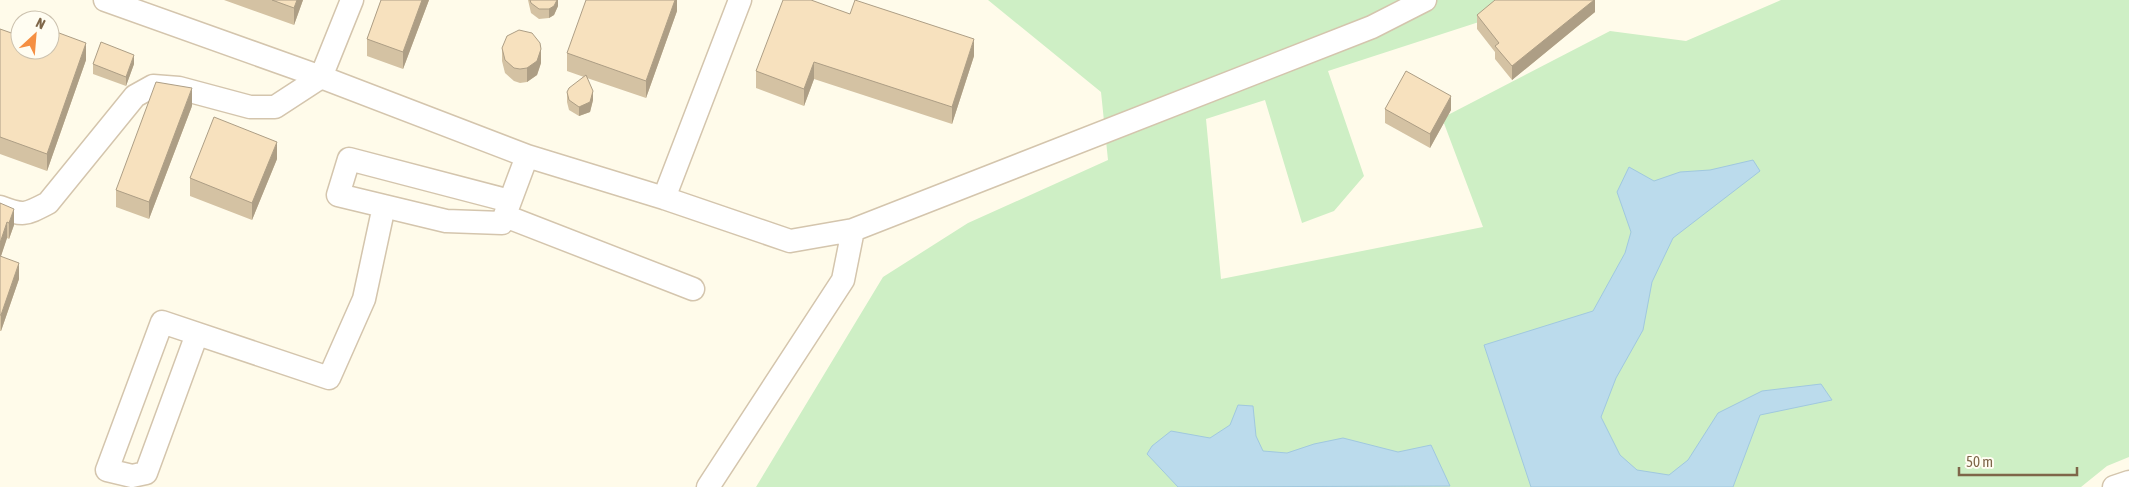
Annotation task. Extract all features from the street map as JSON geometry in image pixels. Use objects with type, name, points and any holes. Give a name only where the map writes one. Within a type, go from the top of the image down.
[{"type":"street","points":[[105,0],[321,77],[527,156],[664,198],[790,240],[813,238],[853,230],[1372,27],[1425,0]]},
{"type":"street","points":[[0,207],[20,214],[35,210],[48,203],[135,96],[152,86],[180,88],[250,107],[275,107],[321,77],[352,0]]},
{"type":"street","points":[[664,198],[740,0]]},
{"type":"street","points":[[527,156],[507,209],[502,223],[446,221],[338,195],[349,159],[507,209],[693,289]]},
{"type":"street","points":[[196,334],[146,474],[132,476],[107,470],[162,322],[329,378],[364,299],[384,206]]},
{"type":"street","points":[[708,487],[843,280],[853,230]]},
{"type":"street","points":[[2114,487],[2129,482]]},
{"type":"green space","points":[[988,0],[1504,0],[1482,21],[1328,71],[1364,176],[1334,211],[1302,223],[1265,100],[1206,119],[1221,279],[1483,227],[1442,118],[1610,31],[1686,41],[1781,0],[2129,0],[2129,457],[2107,466],[2081,487],[756,487],[883,277],[968,223],[1108,160],[1101,92]]},
{"type":"water","points":[[1753,160],[1760,171],[1673,238],[1652,282],[1643,330],[1616,378],[1601,417],[1620,455],[1637,470],[1669,475],[1688,460],[1718,413],[1762,391],[1821,384],[1832,400],[1760,415],[1733,487],[1531,487],[1484,345],[1593,311],[1625,253],[1631,232],[1617,192],[1629,167],[1654,181],[1680,172],[1710,170]]},
{"type":"water","points":[[1238,405],[1253,406],[1256,436],[1263,451],[1287,453],[1314,444],[1343,438],[1398,452],[1431,445],[1450,486],[1178,487],[1147,454],[1152,446],[1171,431],[1210,438],[1230,425]]},
{"type":"building","points":[[272,0],[297,0],[294,8]]},
{"type":"building","points":[[381,0],[422,0],[403,52],[367,39]]},
{"type":"building","points":[[530,0],[557,0],[554,6],[549,9],[539,9]]},
{"type":"building","points":[[586,0],[675,0],[646,81],[567,53]]},
{"type":"building","points":[[783,0],[811,0],[850,14],[855,0],[974,39],[952,107],[814,62],[804,89],[756,71]]},
{"type":"building","points":[[1495,0],[1594,0],[1512,66],[1495,46],[1499,43],[1477,15]]},
{"type":"building","points":[[0,29],[10,32],[10,60],[60,60],[60,33],[86,43],[47,154],[0,137]]},
{"type":"building","points":[[519,30],[532,33],[540,43],[541,49],[537,61],[527,68],[520,69],[514,68],[505,60],[502,48],[507,36]]},
{"type":"building","points":[[101,42],[134,55],[126,77],[93,64]]},
{"type":"building","points":[[1406,71],[1451,96],[1430,134],[1385,109]]},
{"type":"building","points":[[586,75],[593,91],[590,102],[579,107],[569,100],[567,92],[569,88]]},
{"type":"building","points":[[156,82],[192,88],[149,202],[116,190]]},
{"type":"building","points":[[214,117],[277,142],[252,203],[190,178]]},
{"type":"building","points":[[0,203],[14,209],[9,223],[7,222],[0,243]]},
{"type":"building","points":[[0,256],[19,263],[1,315],[0,315]]}]
